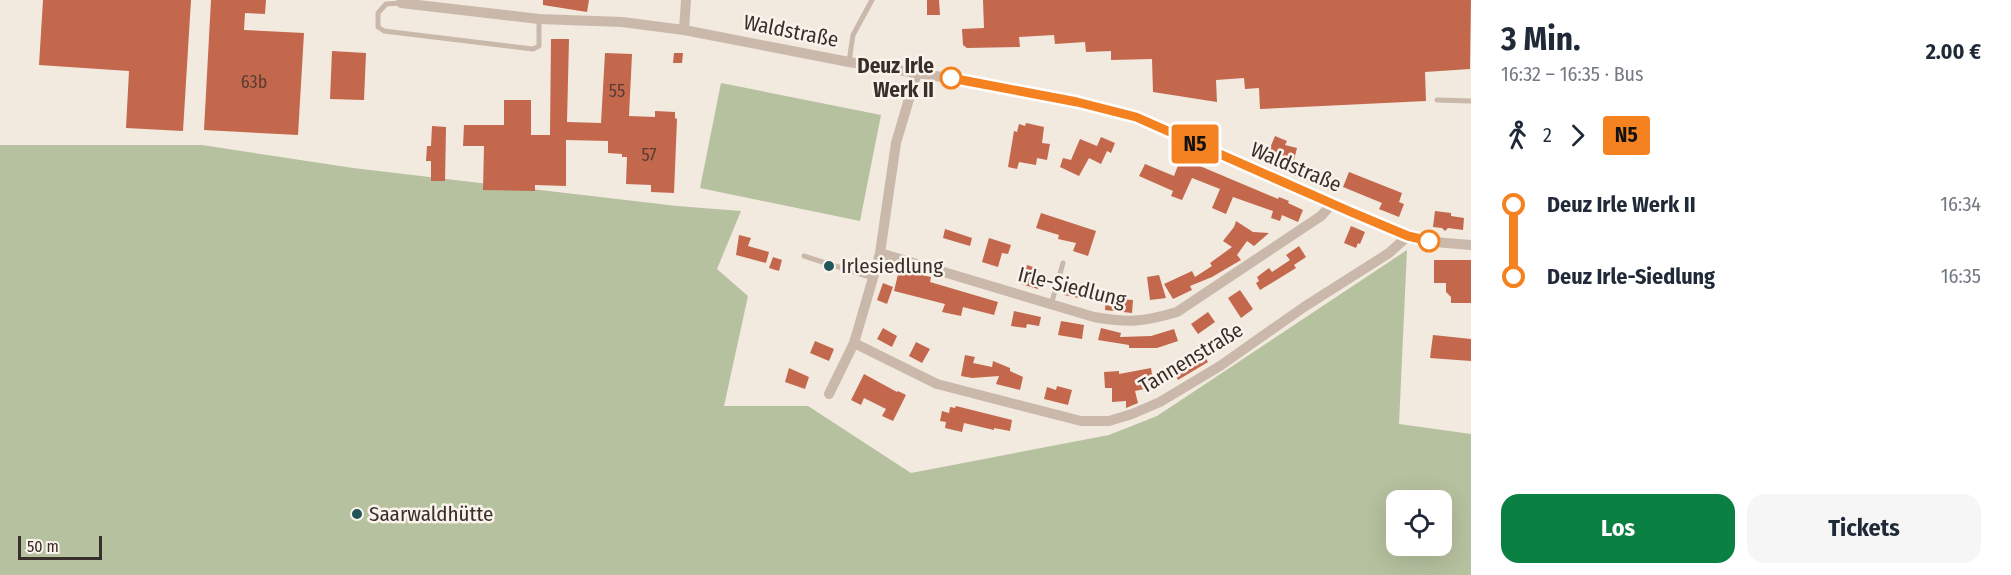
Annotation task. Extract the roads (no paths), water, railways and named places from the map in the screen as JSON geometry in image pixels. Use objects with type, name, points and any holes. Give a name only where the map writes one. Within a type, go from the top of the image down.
[{"type":"street","points":[[684,30],[686,0]]},
{"type":"street","name":"Waldstraße","points":[[400,3],[539,20],[622,22],[684,30],[1077,102],[1136,117],[1408,236],[1434,242],[1471,245]]},
{"type":"street","points":[[829,394],[854,343],[880,253],[896,144],[917,72]]},
{"type":"street","name":"Irle-Siedlung","points":[[880,253],[1094,317],[1125,322],[1151,320],[1176,312],[1321,216],[1332,204]]},
{"type":"street","name":"Tannenstraße","points":[[854,343],[937,384],[1081,422],[1109,421],[1160,402],[1220,366],[1304,307],[1389,253],[1408,236]]},
{"type":"lane","points":[[849,62],[853,35],[872,0]]},
{"type":"lane","points":[[400,3],[386,4],[378,12],[378,27],[384,30],[533,49],[538,46],[539,20]]},
{"type":"lane","points":[[1437,100],[1471,101]]},
{"type":"lane","points":[[804,256],[873,278]]},
{"type":"lane","points":[[1051,306],[1063,263]]},
{"type":"place","name":"Deuz Irle Werk II","points":[[951,78]]},
{"type":"place","name":"Irlesiedlung","points":[[829,266]]},
{"type":"place","name":"Saarwaldhütte","points":[[357,514]]}]
